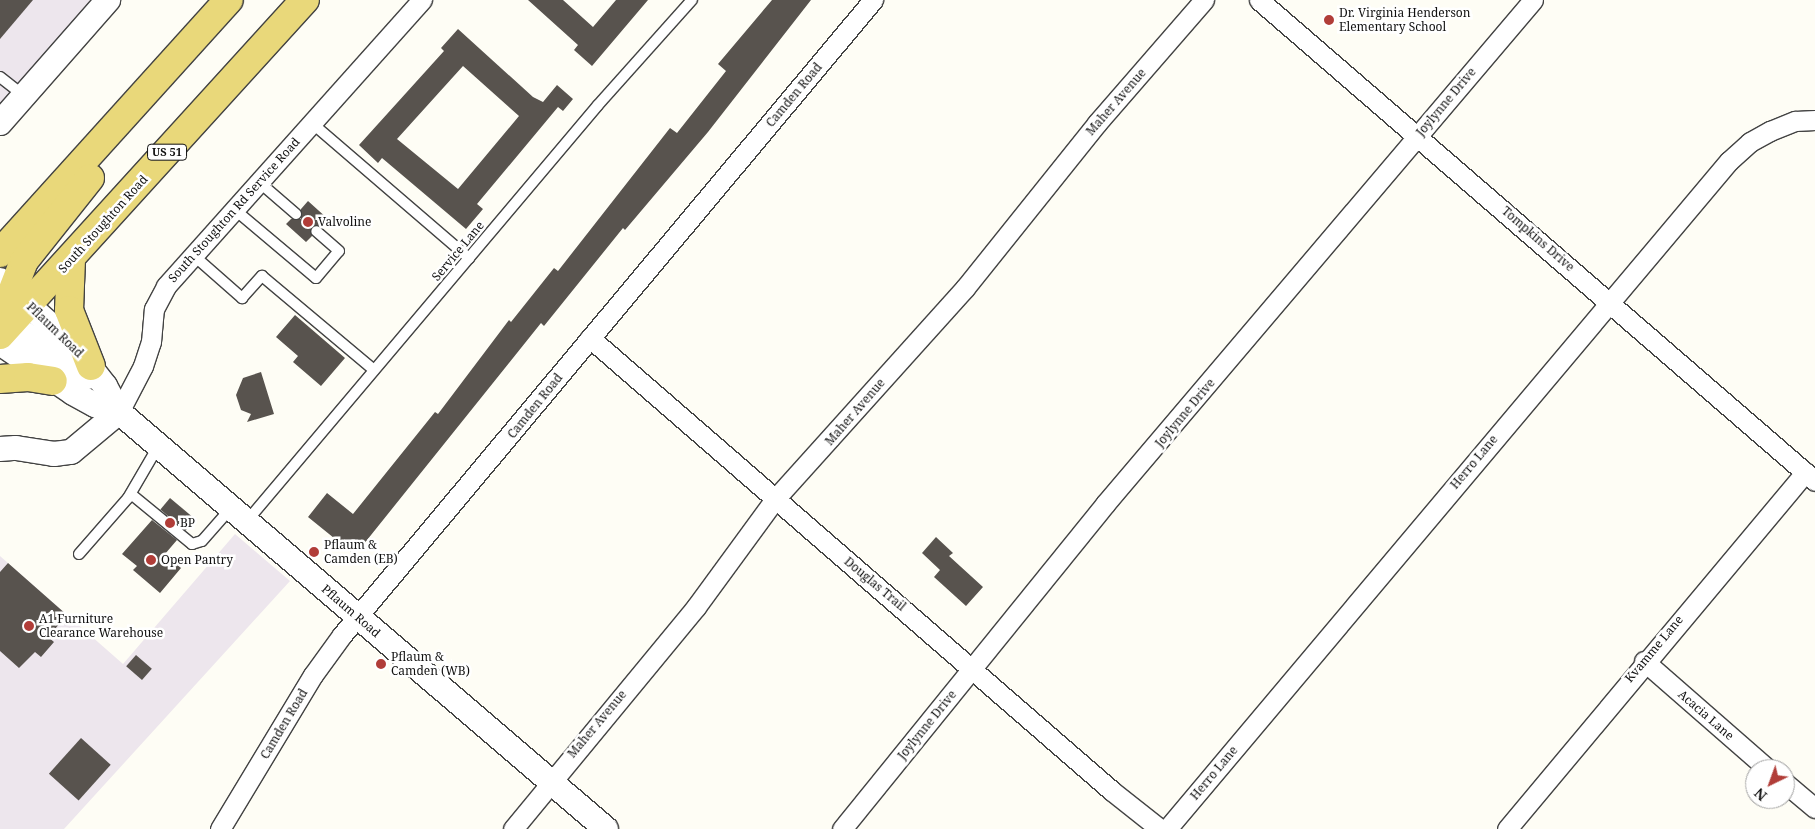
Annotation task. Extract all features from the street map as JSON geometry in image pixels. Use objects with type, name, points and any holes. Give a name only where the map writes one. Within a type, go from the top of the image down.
[{"type":"main road","points":[[0,253],[229,0]]},
{"type":"main road","name":"South Stoughton Road","points":[[5,311],[71,260],[305,0]]},
{"type":"main road","points":[[5,311],[24,261],[77,196],[175,59]]},
{"type":"main road","points":[[0,222],[33,199],[55,192]]},
{"type":"main road","points":[[71,260],[69,310],[91,366]]},
{"type":"main road","points":[[0,379],[28,377],[54,381]]},
{"type":"street","points":[[0,123],[108,0]]},
{"type":"street","name":"South Stoughton Rd Service Road","points":[[0,449],[16,448],[54,454],[71,452],[119,412],[143,366],[151,342],[154,309],[166,286],[192,254],[313,124],[422,0]]},
{"type":"street","name":"Camden Road","points":[[220,829],[314,675],[357,616],[873,0]]},
{"type":"street","name":"Maher Avenue","points":[[513,829],[550,780],[696,607],[775,499],[965,288],[1097,123],[1204,0]]},
{"type":"street","name":"Tompkins Drive","points":[[1258,0],[1418,135],[1810,477]]},
{"type":"street","name":"Joylynne Drive","points":[[842,829],[1099,512],[1533,0]]},
{"type":"street","name":"Herro Lane","points":[[1167,829],[1608,301],[1730,161],[1750,142],[1770,131],[1808,120]]},
{"type":"street","points":[[5,311],[85,373],[119,412]]},
{"type":"street","name":"Pflaum Road","points":[[5,311],[66,336],[91,366],[119,412],[606,829]]},
{"type":"street","name":"Pflaum Road","points":[[5,311],[54,381],[95,405],[119,412]]},
{"type":"street","name":"Douglas Trail","points":[[590,338],[775,499],[974,668],[1112,791],[1160,829]]},
{"type":"street","name":"Kvamme Lane","points":[[1507,829],[1644,661],[1810,477]]},
{"type":"street","name":"Acacia Lane","points":[[1644,661],[1757,759]]},
{"type":"street","points":[[1795,791],[1815,808]]},
{"type":"lane","name":"Service Lane","points":[[131,494],[192,544],[202,542],[239,515],[374,370],[692,0]]},
{"type":"lane","points":[[0,77],[24,97]]},
{"type":"lane","points":[[313,124],[469,258]]},
{"type":"lane","points":[[259,182],[296,214]]},
{"type":"lane","points":[[234,209],[316,278],[339,251],[316,231]]},
{"type":"lane","points":[[192,254],[242,298],[262,276],[374,370]]},
{"type":"lane","points":[[79,554],[131,494],[159,445]]},
{"type":"shaded area","points":[[0,0],[108,0],[0,123]]},
{"type":"shaded area","points":[[235,534],[290,581],[64,829],[0,829],[0,556],[123,664]]},
{"type":"building","points":[[0,0],[33,0],[0,39]]},
{"type":"building","points":[[528,0],[563,0],[593,27],[616,0],[648,0],[592,66],[574,50],[578,45]]},
{"type":"building","points":[[772,0],[811,0],[708,132],[625,230],[623,228],[544,326],[541,323],[355,555],[308,517],[327,493],[353,514],[435,412],[438,414],[509,320],[511,322],[554,268],[558,271],[670,128],[677,133],[726,71],[718,64]]},
{"type":"building","points":[[458,29],[533,97],[543,102],[557,85],[573,99],[563,111],[558,107],[477,204],[483,209],[466,229],[382,158],[378,163],[359,145],[444,51],[441,48]],"holes":[[[463,66],[519,116],[458,189],[397,139]]]},
{"type":"building","points":[[308,201],[328,219],[321,226],[311,226],[312,236],[306,242],[286,224],[291,219],[301,219],[301,209]]},
{"type":"building","points":[[295,315],[345,358],[321,386],[293,362],[298,356],[276,337]]},
{"type":"building","points":[[261,372],[274,414],[247,422],[251,414],[241,410],[236,395],[243,378]]},
{"type":"building","points":[[170,498],[195,519],[186,531],[160,509]]},
{"type":"building","name":"Open Pantry","points":[[152,520],[177,540],[165,554],[181,568],[160,593],[133,570],[137,566],[122,554]]},
{"type":"building","points":[[936,537],[953,553],[949,556],[983,587],[966,606],[934,577],[940,570],[922,553]]},
{"type":"building","name":"A1 Furniture Clearance Warehouse","points":[[8,563],[67,615],[48,637],[54,642],[41,657],[35,652],[19,668],[0,651],[0,572]]},
{"type":"building","points":[[136,655],[152,669],[142,680],[126,666]]},
{"type":"building","points":[[81,738],[111,765],[79,800],[49,774]]},
{"type":"place","name":"Dr. Virginia Henderson Elementary School","points":[[1329,20]]},
{"type":"place","name":"Valvoline","points":[[308,222]]},
{"type":"place","name":"BP","points":[[170,523]]},
{"type":"place","name":"Pflaum & Camden (EB)","points":[[314,552]]},
{"type":"place","name":"Open Pantry","points":[[151,560]]},
{"type":"place","name":"A1 Furniture Clearance Warehouse","points":[[29,626]]},
{"type":"place","name":"Pflaum & Camden (WB)","points":[[381,664]]}]
